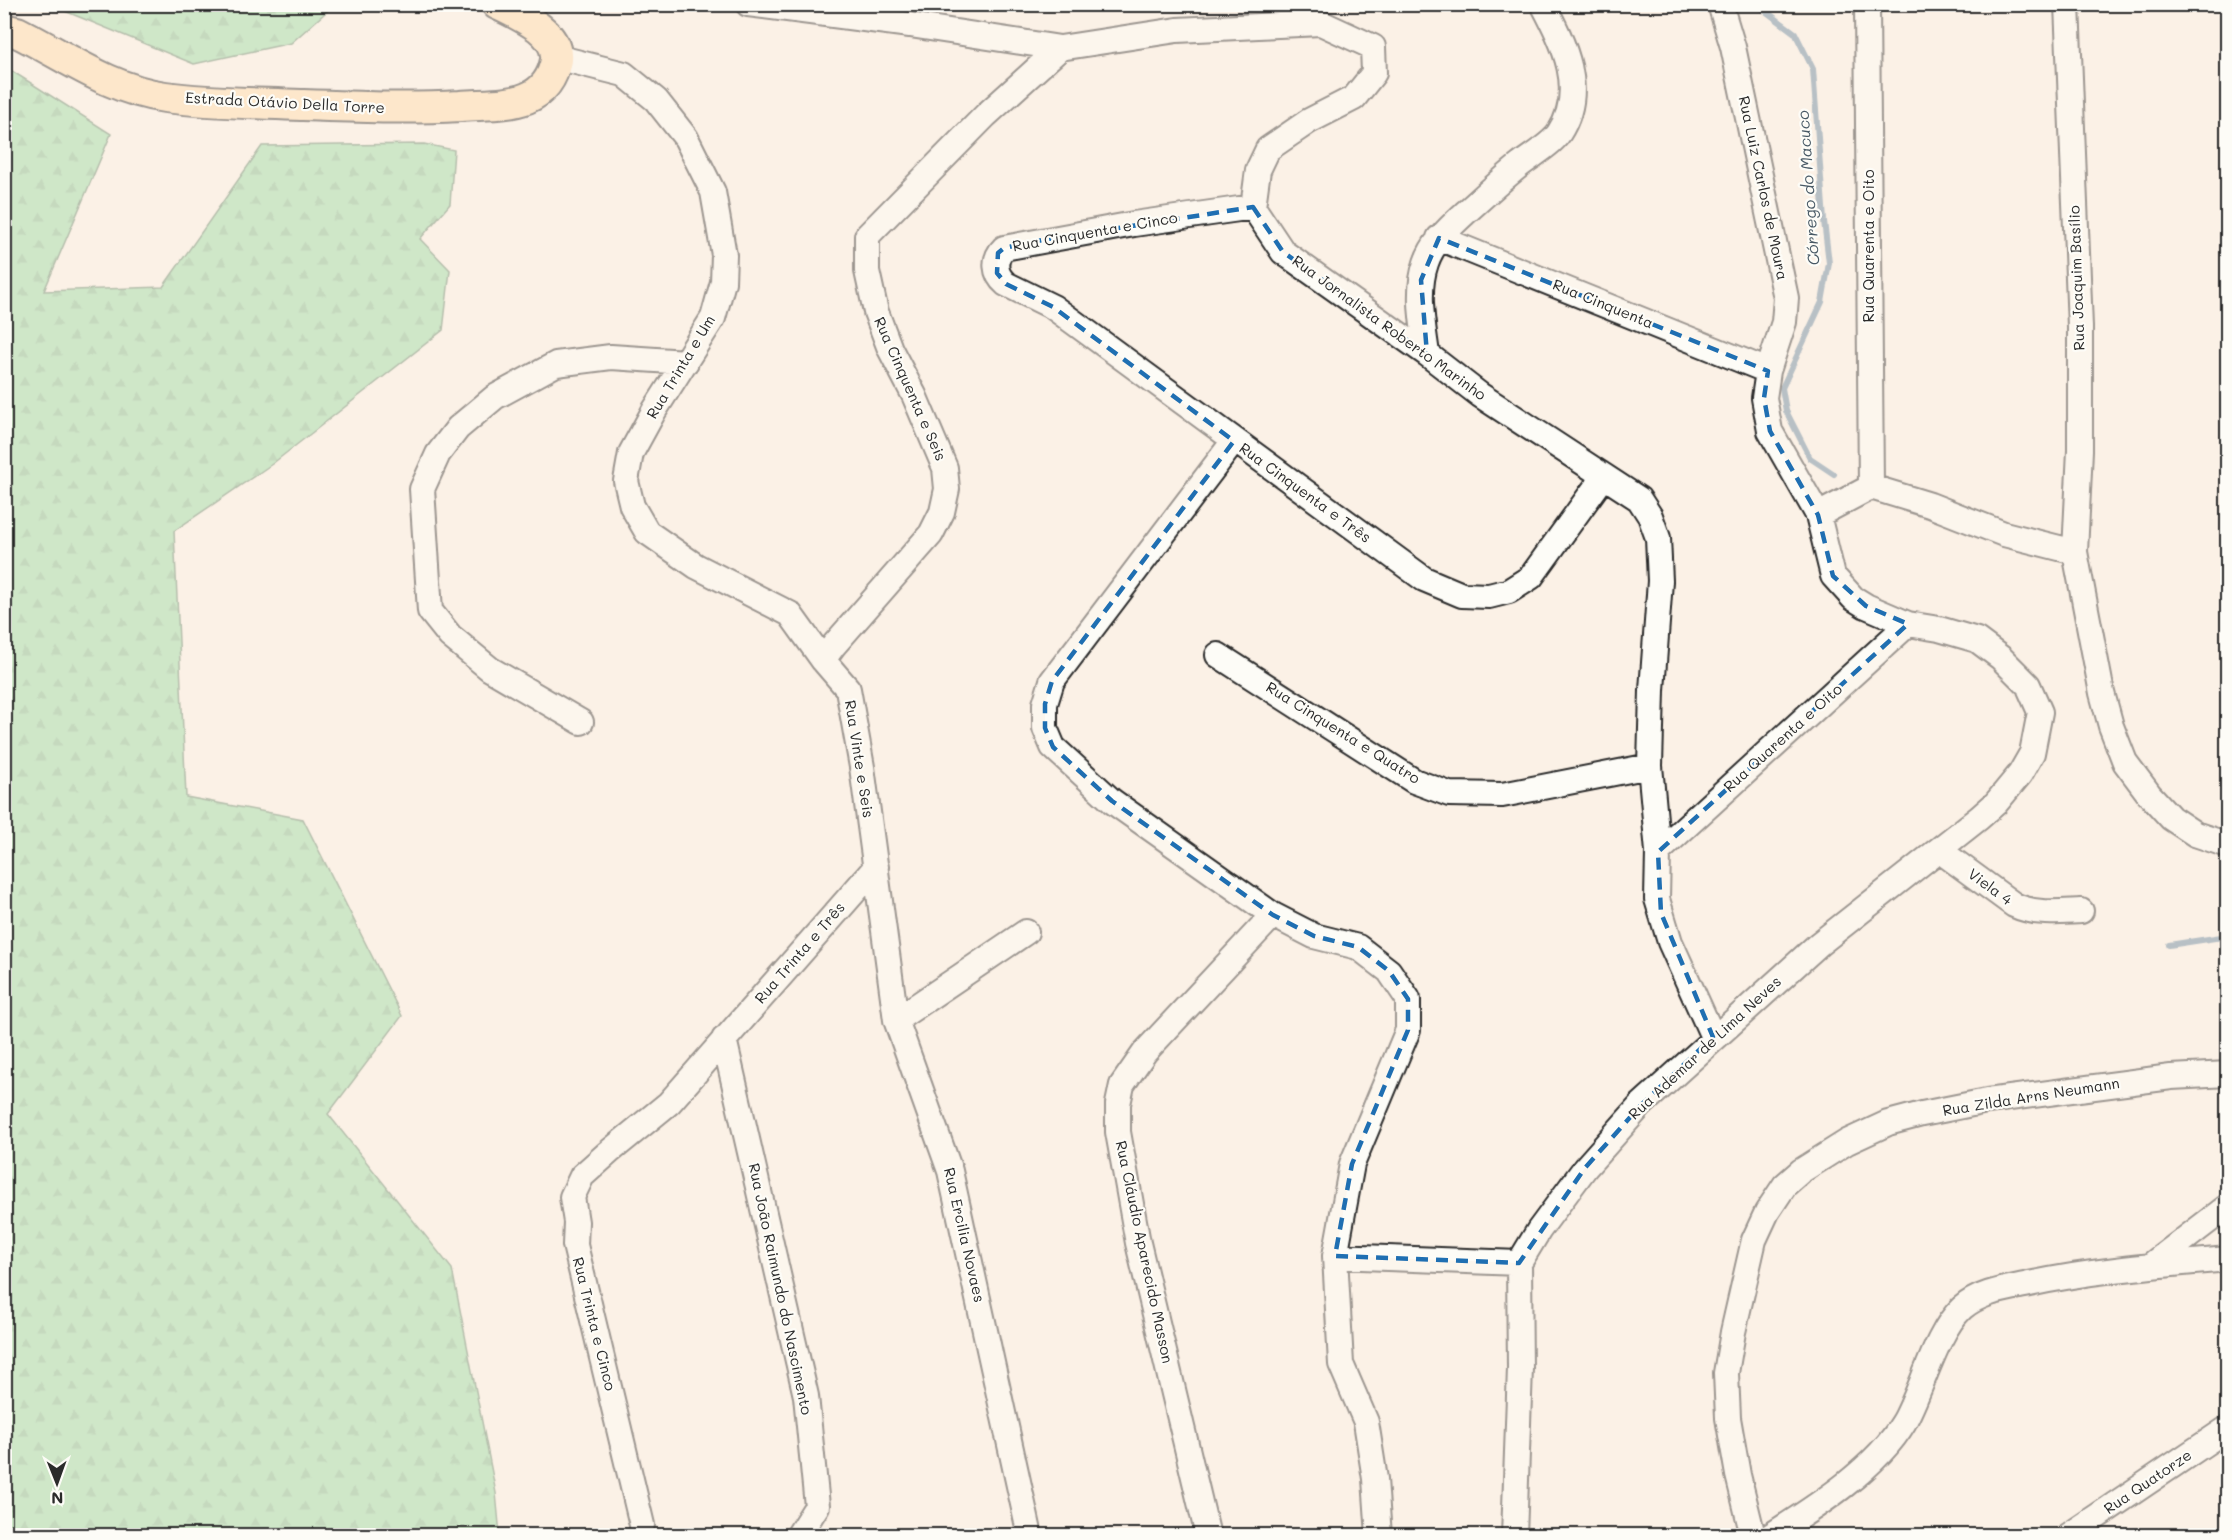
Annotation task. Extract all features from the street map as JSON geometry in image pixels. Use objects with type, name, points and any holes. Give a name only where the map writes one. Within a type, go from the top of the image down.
[{"type":"main road","points":[[497,4],[531,21],[549,39],[556,57]]},
{"type":"main road","name":"Estrada Otávio Della Torre","points":[[4,29],[17,32],[38,42],[109,82],[163,97],[232,103],[410,109],[510,102],[529,97],[547,84],[554,71],[556,57]]},
{"type":"street","points":[[748,4],[1060,48],[1177,30],[1321,23],[1373,47],[1374,73],[1354,98],[1309,121],[1268,149],[1258,170],[1253,207]]},
{"type":"street","points":[[1427,354],[1421,280],[1426,260],[1439,238],[1505,177],[1558,135],[1569,111],[1572,70],[1556,29],[1543,4]]},
{"type":"street","name":"Rua Luiz Carlos de Moura","points":[[1720,4],[1732,47],[1786,298],[1785,322],[1768,371],[1764,398],[1770,431],[1818,515],[1833,576],[1853,598],[1908,624]]},
{"type":"street","name":"Rua Quarenta e Oito","points":[[1867,4],[1871,487]]},
{"type":"street","name":"Rua Joaquim Basílio","points":[[2067,4],[2080,327],[2080,450],[2074,552],[2111,726],[2125,762],[2171,818],[2195,834],[2228,845]]},
{"type":"street","name":"Rua Cinquenta e Seis","points":[[823,660],[931,534],[942,512],[947,489],[945,468],[914,395],[890,349],[876,312],[867,271],[867,236],[986,116],[1060,48]]},
{"type":"street","name":"Rua Trinta e Um","points":[[556,57],[624,74],[656,100],[686,138],[713,192],[724,255],[723,282],[713,318],[654,411],[631,453],[626,481],[632,506],[647,532],[696,566],[790,614],[823,660]]},
{"type":"street","name":"Rua Jornalista Roberto Marinho","points":[[1253,207],[1283,252],[1427,354],[1480,395],[1639,500],[1650,516],[1658,538],[1660,581],[1652,690],[1650,766],[1658,852],[1657,899],[1685,980],[1713,1037]]},
{"type":"street","name":"Rua Cinquenta e Cinco","points":[[1234,441],[1053,307],[1006,284],[1000,279],[995,263],[998,254],[1004,248],[1134,224],[1253,207]]},
{"type":"street","name":"Rua Cinquenta","points":[[1439,238],[1768,371]]},
{"type":"street","points":[[581,723],[490,669],[450,636],[430,611],[422,489],[438,454],[458,428],[495,397],[556,364],[611,357],[686,362]]},
{"type":"street","name":"Rua Cinquenta e Três","points":[[1273,915],[1112,801],[1053,747],[1045,728],[1045,704],[1052,681],[1234,441],[1424,579],[1462,595],[1499,594],[1509,591],[1531,577],[1604,476]]},
{"type":"street","points":[[1818,515],[1871,487],[1930,505],[2004,534],[2074,552]]},
{"type":"street","name":"Rua Quarenta e Oito","points":[[1658,852],[1908,624]]},
{"type":"street","name":"Rua Ademar de Lima Neves","points":[[1519,1263],[1539,1230],[1585,1168],[1641,1105],[1713,1037],[1819,944],[1996,802],[2020,774],[2032,753],[2040,712],[2028,685],[2001,658],[1977,640],[1939,629],[1908,624]]},
{"type":"street","name":"Rua Cinquenta e Quatro","points":[[1218,656],[1414,781],[1449,794],[1502,795],[1650,766]]},
{"type":"street","name":"Rua Vinte e Seis","points":[[823,660],[848,689],[876,867]]},
{"type":"street","name":"Viela 4","points":[[1938,850],[2014,905],[2023,909],[2044,912],[2081,911]]},
{"type":"street","name":"Rua Ercilia Novaes","points":[[876,867],[896,1020],[950,1171],[1030,1536]]},
{"type":"street","name":"Rua Trinta e Três","points":[[724,1039],[876,867]]},
{"type":"street","points":[[1273,915],[1314,936],[1358,947],[1389,971],[1408,999],[1408,1030],[1352,1164],[1335,1256],[1341,1364],[1366,1422],[1375,1479],[1379,1536]]},
{"type":"street","name":"Rua Cláudio Aparecido Masson","points":[[1208,1536],[1138,1243],[1118,1132],[1118,1104],[1122,1085],[1145,1052],[1273,915]]},
{"type":"street","points":[[896,1020],[1026,932]]},
{"type":"street","name":"Rua Trinta e Cinco","points":[[642,1525],[574,1245],[576,1222],[572,1197],[582,1176],[669,1103],[724,1039]]},
{"type":"street","name":"Rua João Raimundo do Nascimento","points":[[724,1039],[806,1396],[817,1506],[798,1536]]},
{"type":"street","name":"Rua Zilda Arns Neumann","points":[[1753,1536],[1738,1475],[1728,1418],[1726,1373],[1754,1240],[1767,1212],[1785,1185],[1800,1171],[1847,1142],[1888,1123],[1922,1114],[1987,1101],[2171,1077],[2228,1074]]},
{"type":"street","points":[[2151,1265],[2228,1206]]},
{"type":"street","points":[[1335,1256],[1519,1263],[1520,1368],[1514,1536]]},
{"type":"street","points":[[1770,1536],[1862,1472],[1884,1450],[1904,1421],[1948,1326],[1962,1308],[1990,1292],[2064,1277],[2151,1265],[2228,1259]]},
{"type":"street","name":"Rua Quatorze","points":[[2068,1536],[2228,1428]]},
{"type":"highlighted area","points":[[1253,207],[1283,252],[1427,354],[1421,280],[1439,238],[1768,371],[1764,398],[1770,431],[1818,515],[1833,576],[1866,606],[1908,624],[1658,852],[1661,913],[1713,1037],[1641,1105],[1585,1168],[1519,1263],[1335,1256],[1352,1164],[1408,1030],[1408,999],[1389,971],[1358,947],[1314,936],[1273,915],[1112,801],[1053,747],[1045,728],[1045,704],[1052,681],[1234,441],[1053,307],[1006,284],[997,273],[998,253],[1004,248],[1042,240]]},
{"type":"green space","points":[[50,5],[334,5],[291,43],[194,64]]},
{"type":"green space","points":[[4,66],[111,134],[44,291],[163,287],[262,146],[424,144],[454,150],[450,204],[420,239],[450,270],[443,330],[272,464],[174,531],[186,797],[303,819],[402,1016],[328,1114],[452,1269],[496,1493],[500,1535],[5,1535]]},
{"type":"waterway","name":"Córrego do Macuco","points":[[1756,4],[1795,33],[1813,69],[1829,263],[1822,302],[1782,388],[1786,411],[1810,458],[1834,474]]},
{"type":"waterway","name":"Córrego do Macuco","points":[[2169,945],[2228,936]]}]
